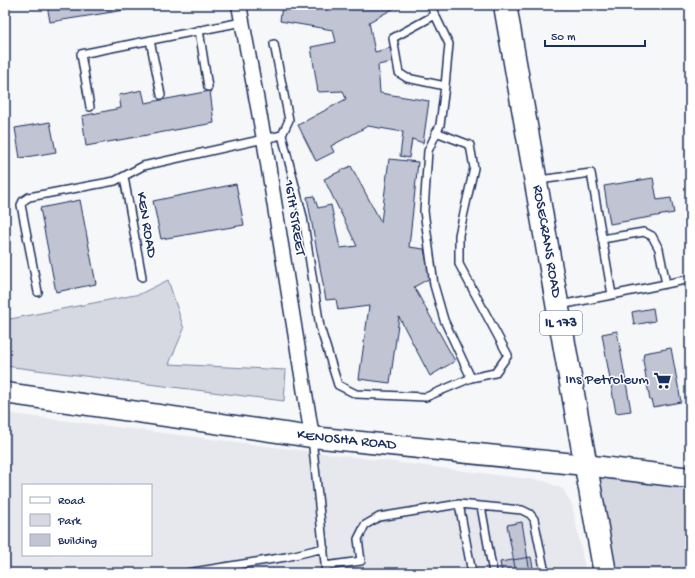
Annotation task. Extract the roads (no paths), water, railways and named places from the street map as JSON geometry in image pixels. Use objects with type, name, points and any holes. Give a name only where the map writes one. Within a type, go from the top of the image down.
[{"type":"main road","name":"ROSECRANS ROAD","points":[[505,5],[605,573]]},
{"type":"street","name":"16TH STREET","points":[[239,5],[264,139],[312,437]]},
{"type":"street","name":"KENOSHA ROAD","points":[[5,393],[312,437],[585,465],[690,478]]},
{"type":"lane","points":[[430,5],[449,44],[440,124],[428,151],[424,212],[434,285],[444,320],[471,378]]},
{"type":"lane","points":[[435,15],[393,38],[399,72],[407,78],[445,86]]},
{"type":"lane","points":[[90,107],[81,54],[242,22]]},
{"type":"lane","points":[[199,30],[208,87]]},
{"type":"lane","points":[[150,40],[160,95]]},
{"type":"lane","points":[[274,44],[289,120],[282,135],[303,217],[320,327],[338,384],[356,394],[426,397],[471,378],[495,373],[508,355],[459,264],[459,235],[474,168],[470,145],[436,132]]},
{"type":"lane","points":[[38,292],[21,206],[23,200],[29,197],[108,183],[124,177],[143,166],[282,135]]},
{"type":"lane","points":[[537,180],[591,173],[612,294]]},
{"type":"lane","name":"KEN ROAD","points":[[124,177],[142,277]]},
{"type":"lane","points":[[602,239],[644,232],[652,236],[659,249],[666,284]]},
{"type":"lane","points":[[558,306],[690,279]]},
{"type":"lane","points":[[312,437],[326,569],[361,561],[358,539],[365,525],[379,517],[459,504],[522,510],[530,514],[534,519],[545,573]]},
{"type":"lane","points":[[459,504],[472,573]]},
{"type":"lane","points":[[481,506],[493,573]]},
{"type":"lane","points":[[187,573],[286,557],[324,548]]},
{"type":"place","name":"Ins Petroleum","points":[[662,380]]}]
